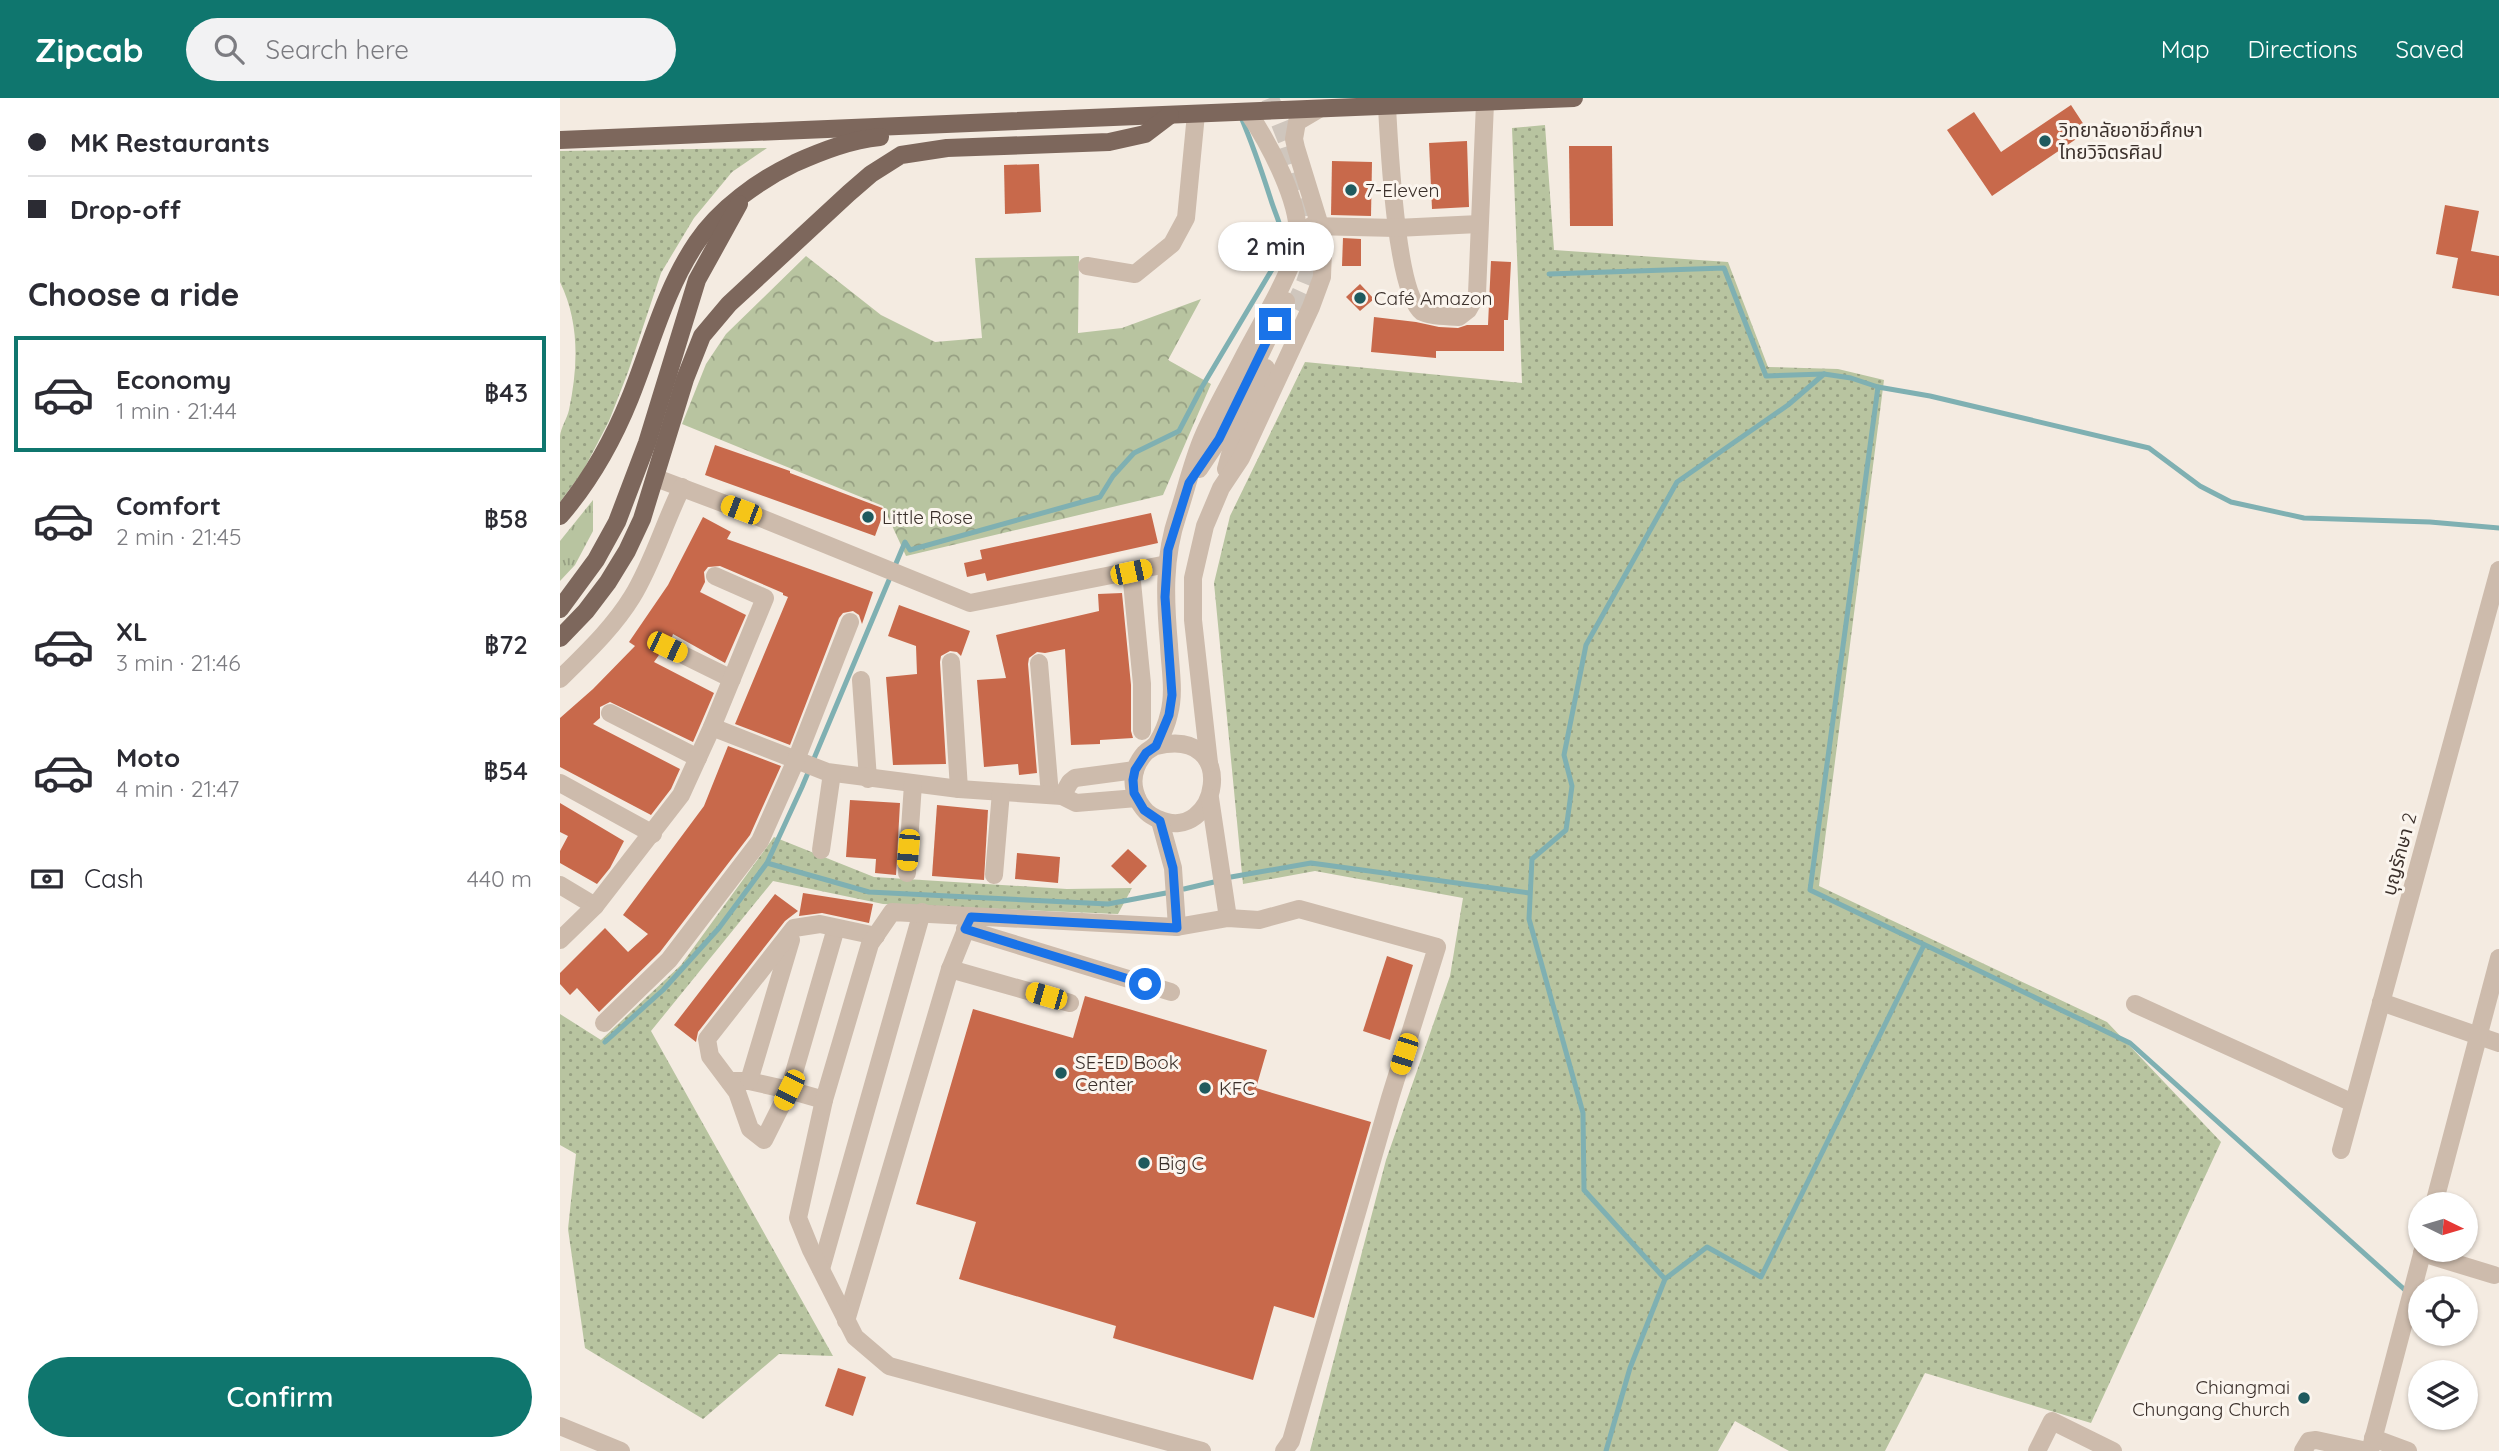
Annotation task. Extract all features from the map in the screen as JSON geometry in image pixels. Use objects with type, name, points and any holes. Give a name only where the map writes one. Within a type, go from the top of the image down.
[{"type":"main road","points":[[560,140],[1574,98]]},
{"type":"main road","points":[[560,638],[586,611],[627,551],[642,519],[656,478],[693,356],[708,328],[729,304],[871,174],[901,155],[947,148],[1109,142],[1145,134],[1170,115]]},
{"type":"main road","points":[[560,516],[589,478],[617,427],[662,313],[691,253],[715,219],[744,195],[787,167],[817,153],[862,139],[992,122]]},
{"type":"main road","points":[[560,609],[596,560],[617,522],[647,443],[697,280],[744,195]]},
{"type":"street","points":[[1387,107],[1396,228],[1413,303],[1424,314],[1459,317],[1468,310],[1478,294],[1485,103]]},
{"type":"street","points":[[1221,488],[1241,458],[1311,307],[1322,277],[1320,226],[1294,139],[1297,122],[1319,109]]},
{"type":"street","points":[[1156,746],[1169,715],[1172,695],[1165,597],[1168,550],[1202,439],[1293,259],[1298,242],[1295,209],[1269,144],[1248,112]]},
{"type":"street","points":[[1087,266],[1135,274],[1172,244],[1186,218],[1196,114]]},
{"type":"street","points":[[1297,226],[1396,228],[1479,224]]},
{"type":"street","points":[[1189,483],[1219,439],[1290,305],[1233,444],[1221,488],[1205,526],[1193,578],[1193,620],[1209,764],[1213,776],[1210,798],[1228,918]]},
{"type":"street","points":[[656,478],[962,601],[978,603],[1167,564]]},
{"type":"street","points":[[560,679],[587,653],[631,598],[646,572],[681,487]]},
{"type":"street","name":"บุญรักษา 2","points":[[2341,1150],[2499,570]]},
{"type":"street","points":[[1131,572],[1142,684],[1142,731]]},
{"type":"street","points":[[560,940],[595,906],[681,796],[712,727],[765,598],[715,576]]},
{"type":"street","points":[[604,1023],[669,960],[760,841],[800,762],[850,622]]},
{"type":"street","points":[[667,647],[732,679]]},
{"type":"street","points":[[951,662],[959,789]]},
{"type":"street","points":[[1039,663],[1056,796]]},
{"type":"street","points":[[861,680],[868,779]]},
{"type":"street","points":[[610,713],[698,758]]},
{"type":"street","points":[[712,727],[800,762],[830,772],[868,779],[1056,796],[1076,803],[1137,798]]},
{"type":"street","points":[[1209,764],[1194,748],[1180,743],[1156,746],[1146,753],[1135,770],[1133,780],[1137,798],[1144,810],[1160,821],[1182,822],[1199,813],[1210,798]]},
{"type":"street","points":[[1056,796],[1075,778],[1135,770]]},
{"type":"street","points":[[821,850],[830,772]]},
{"type":"street","points":[[560,783],[653,834]]},
{"type":"street","points":[[907,873],[913,784]]},
{"type":"street","points":[[994,875],[1002,792]]},
{"type":"street","points":[[1160,821],[1173,868],[1177,928]]},
{"type":"street","points":[[560,886],[595,906]]},
{"type":"street","points":[[968,923],[1177,928],[1228,918],[1259,920],[1299,909],[1437,947],[1390,1098],[1291,1441],[1284,1451]]},
{"type":"street","points":[[1171,992],[968,923],[922,912],[892,912],[870,944],[824,1100],[798,1218],[855,1337],[889,1366],[1202,1451]]},
{"type":"street","points":[[821,1269],[922,912]]},
{"type":"street","points":[[846,1321],[950,969],[968,923]]},
{"type":"street","points":[[836,928],[789,1090],[764,1140],[750,1129],[737,1092],[710,1056],[707,1039],[794,928],[821,924],[876,936]]},
{"type":"street","points":[[749,1081],[794,928]]},
{"type":"street","points":[[2437,1192],[2499,958]]},
{"type":"street","points":[[950,969],[1070,1003]]},
{"type":"street","points":[[2381,1002],[2499,1043]]},
{"type":"street","points":[[2135,1004],[2353,1103]]},
{"type":"street","points":[[729,1081],[749,1081],[824,1100]]},
{"type":"street","points":[[2370,1447],[2419,1262]]},
{"type":"street","points":[[2455,1262],[2494,1275]]},
{"type":"street","points":[[2037,1451],[2052,1421],[2113,1451]]},
{"type":"street","points":[[560,1426],[621,1451]]},
{"type":"street","points":[[2303,1451],[2309,1441],[2316,1440],[2408,1451]]},
{"type":"green space","points":[[1545,125],[1554,250],[1728,262],[1768,367],[1838,369],[1884,380],[1819,886],[2107,1022],[2221,1142],[2091,1423],[1925,1373],[1885,1451],[1789,1451],[1735,1421],[1718,1451],[1310,1451],[1386,1160],[1450,976],[1463,898],[1315,871],[1243,884],[1214,583],[1230,516],[1305,362],[1522,383],[1512,128]]},
{"type":"green space","points":[[767,148],[732,172],[694,218],[661,273],[609,421],[583,471],[560,502],[560,436],[569,410],[575,345],[571,313],[560,282],[560,151]]},
{"type":"green space","points":[[806,256],[881,315],[935,342],[982,338],[975,258],[1079,256],[1078,333],[1122,328],[1201,299],[1168,360],[1211,384],[1163,495],[906,556],[883,506],[682,424],[706,364],[726,334]]},
{"type":"green space","points":[[593,500],[593,531],[575,565],[560,581],[560,541]]},
{"type":"green space","points":[[774,837],[874,877],[1067,889],[1132,888],[1118,914],[883,904],[773,881],[651,1031],[833,1356],[779,1354],[703,1419],[585,1348],[568,1229],[576,1154],[560,1145],[560,1014],[601,1040],[681,965]]},
{"type":"building","name":"วิทยาลัยอาชีวศึกษา ไทยวิจิตรศิลป","points":[[2071,105],[2088,131],[1992,196],[1947,130],[1974,112],[2001,152]]},
{"type":"building","points":[[1467,141],[1469,207],[1432,209],[1429,143]]},
{"type":"building","points":[[1569,146],[1612,146],[1613,226],[1570,226]]},
{"type":"building","name":"7-Eleven","points":[[1332,161],[1372,162],[1371,216],[1331,215]]},
{"type":"building","points":[[1039,164],[1041,212],[1005,214],[1004,165]]},
{"type":"building","points":[[2445,205],[2479,211],[2471,251],[2499,256],[2499,296],[2452,288],[2458,258],[2436,254]]},
{"type":"building","points":[[1343,238],[1361,239],[1361,266],[1342,266]]},
{"type":"building","points":[[1491,261],[1511,262],[1508,320],[1504,320],[1504,351],[1436,351],[1436,358],[1371,352],[1374,317],[1439,327],[1488,325]]},
{"type":"building","name":"Café Amazon","points":[[1360,284],[1374,299],[1360,311],[1346,297]]},
{"type":"building","points":[[715,445],[885,509],[875,536],[705,475]]},
{"type":"building","points":[[1151,513],[1158,543],[987,581],[985,573],[967,577],[964,563],[982,559],[980,550]]},
{"type":"building","points":[[703,517],[731,532],[727,539],[873,592],[862,624],[859,615],[853,611],[843,613],[839,618],[790,745],[735,724],[788,597],[720,566],[708,567],[704,572],[705,582],[700,592],[746,615],[725,663],[673,634],[672,637],[661,637],[657,641],[659,655],[654,662],[714,693],[693,742],[610,702],[600,707],[600,718],[593,724],[680,769],[671,789],[651,815],[560,767],[560,718],[635,646],[629,642],[668,585]]},
{"type":"building","points":[[1122,593],[1133,738],[1100,740],[1100,744],[1071,745],[1065,649],[1037,652],[1029,658],[1028,664],[1037,773],[1019,775],[1018,764],[984,767],[977,680],[1006,678],[996,635],[1099,611],[1098,594]]},
{"type":"building","points":[[899,605],[970,631],[961,656],[950,651],[941,656],[946,764],[893,765],[886,677],[917,674],[916,646],[888,636]]},
{"type":"building","points":[[728,746],[781,766],[750,835],[660,952],[599,1012],[577,988],[570,995],[560,984],[560,973],[605,928],[628,952],[648,934],[623,915],[704,806]]},
{"type":"building","points":[[850,800],[900,803],[896,875],[875,873],[876,859],[846,857]]},
{"type":"building","points":[[560,803],[624,841],[610,868],[597,884],[560,863],[560,851],[568,836],[560,832]]},
{"type":"building","points":[[937,805],[988,810],[984,880],[932,876]]},
{"type":"building","points":[[1128,849],[1147,866],[1130,884],[1111,866]]},
{"type":"building","points":[[1017,853],[1060,857],[1058,883],[1015,879]]},
{"type":"building","points":[[803,893],[873,904],[869,923],[822,913],[799,916]]},
{"type":"building","points":[[775,894],[798,911],[785,921],[698,1032],[696,1042],[674,1025]]},
{"type":"building","points":[[1387,956],[1413,965],[1390,1040],[1363,1031]]},
{"type":"building","name":"Big C","points":[[1085,996],[1267,1050],[1256,1088],[1371,1122],[1314,1318],[1274,1306],[1253,1380],[1113,1338],[1116,1326],[959,1279],[976,1222],[916,1204],[973,1009],[1073,1038]]},
{"type":"building","points":[[838,1368],[866,1377],[853,1416],[825,1406]]},
{"type":"waterway","points":[[605,1042],[663,990],[719,928],[767,863],[802,787],[905,542],[910,550],[1100,497],[1113,476],[1134,453],[1179,431],[1283,251],[1279,223],[1241,117]]},
{"type":"waterway","points":[[1549,274],[1724,268],[1766,376],[1824,374],[1851,378],[1878,387],[1930,396],[2149,448],[2200,486],[2231,502],[2304,518],[2430,522],[2499,528]]},
{"type":"waterway","points":[[1606,1451],[1630,1368],[1665,1279],[1584,1190],[1583,1113],[1529,919],[1532,859],[1566,830],[1572,786],[1564,755],[1586,645],[1677,482],[1788,405],[1824,374]]},
{"type":"waterway","points":[[1878,387],[1810,890],[2130,1043],[2405,1290]]},
{"type":"waterway","points":[[767,863],[869,892],[1108,904],[1166,893]]},
{"type":"waterway","points":[[1231,877],[1311,863],[1529,893]]},
{"type":"waterway","points":[[1184,889],[1214,882]]},
{"type":"waterway","points":[[1665,1279],[1707,1247],[1761,1277],[1924,945]]},
{"type":"tunnel","points":[[1270,98],[1293,156]]},
{"type":"tunnel","points":[[1285,147],[1303,206],[1305,229]]},
{"type":"tunnel","points":[[1293,308],[1310,269],[1312,227]]},
{"type":"place","name":"วิทยาลัยอาชีวศึกษา ไทยวิจิตรศิลป","points":[[2045,141]]},
{"type":"place","name":"7-Eleven","points":[[1351,190]]},
{"type":"place","name":"Café Amazon","points":[[1360,298]]},
{"type":"place","name":"Little Rose","points":[[868,517]]},
{"type":"place","name":"SE-ED Book Center","points":[[1061,1073]]},
{"type":"place","name":"KFC","points":[[1205,1088]]},
{"type":"place","name":"Big C","points":[[1144,1163]]},
{"type":"place","name":"Chiangmai Chungang Church","points":[[2304,1398]]},
{"type":"route","points":[[1145,984],[965,929],[971,917],[1177,928],[1173,868],[1160,821],[1144,810],[1134,793],[1133,780],[1135,770],[1146,753],[1156,746],[1169,715],[1172,695],[1165,597],[1168,550],[1189,483],[1219,439],[1275,324]]}]
